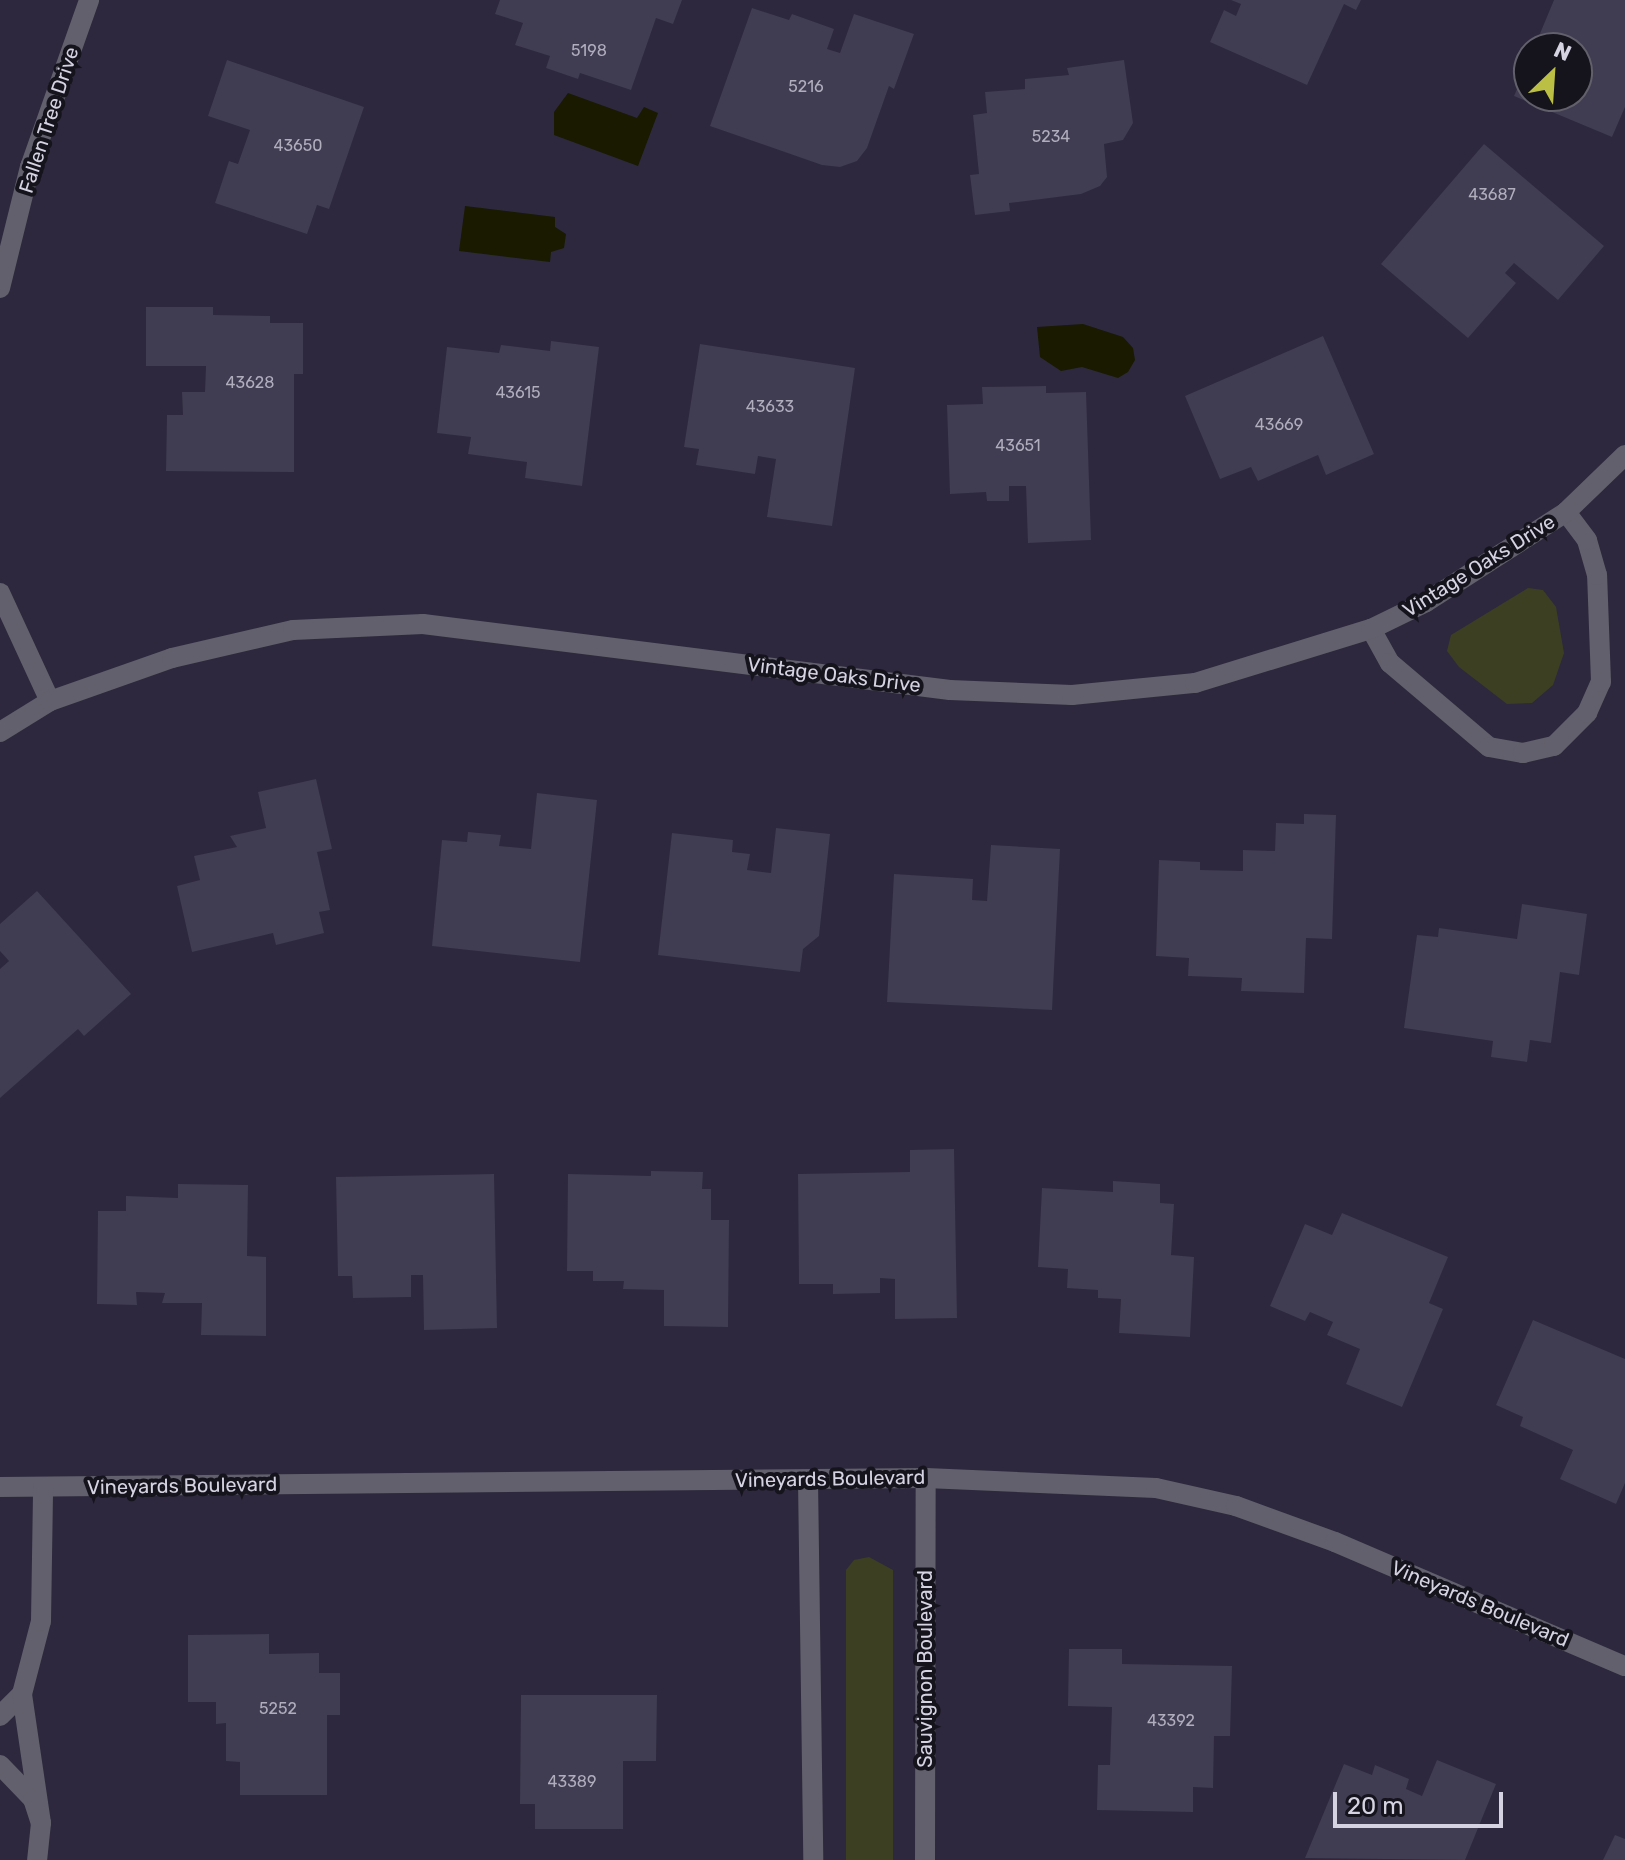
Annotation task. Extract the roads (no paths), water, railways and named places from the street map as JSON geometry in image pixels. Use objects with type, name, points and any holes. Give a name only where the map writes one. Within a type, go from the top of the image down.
[{"type":"street","name":"Fallen Tree Drive","points":[[0,288],[30,167],[89,0]]},
{"type":"street","name":"Vintage Oaks Drive","points":[[0,732],[50,701],[172,658],[293,630],[423,624],[950,690],[1072,695],[1195,683],[1371,629],[1506,553],[1566,512],[1625,455]]},
{"type":"street","points":[[1371,629],[1399,672],[1489,747],[1523,753],[1554,746],[1587,713],[1601,682],[1597,575],[1587,540],[1566,512]]},
{"type":"street","points":[[0,593],[50,701]]},
{"type":"street","name":"Vineyards Boulevard","points":[[0,1487],[926,1478],[1156,1488],[1236,1506],[1625,1666]]},
{"type":"street","name":"Sauvignon Boulevard","points":[[925,1860],[926,1478]]},
{"type":"street","points":[[808,1480],[813,1860]]},
{"type":"street","points":[[37,1860],[41,1823],[22,1694],[41,1621],[43,1487]]},
{"type":"street","points":[[0,1716],[22,1694]]},
{"type":"street","points":[[0,1765],[33,1799],[41,1823]]}]
